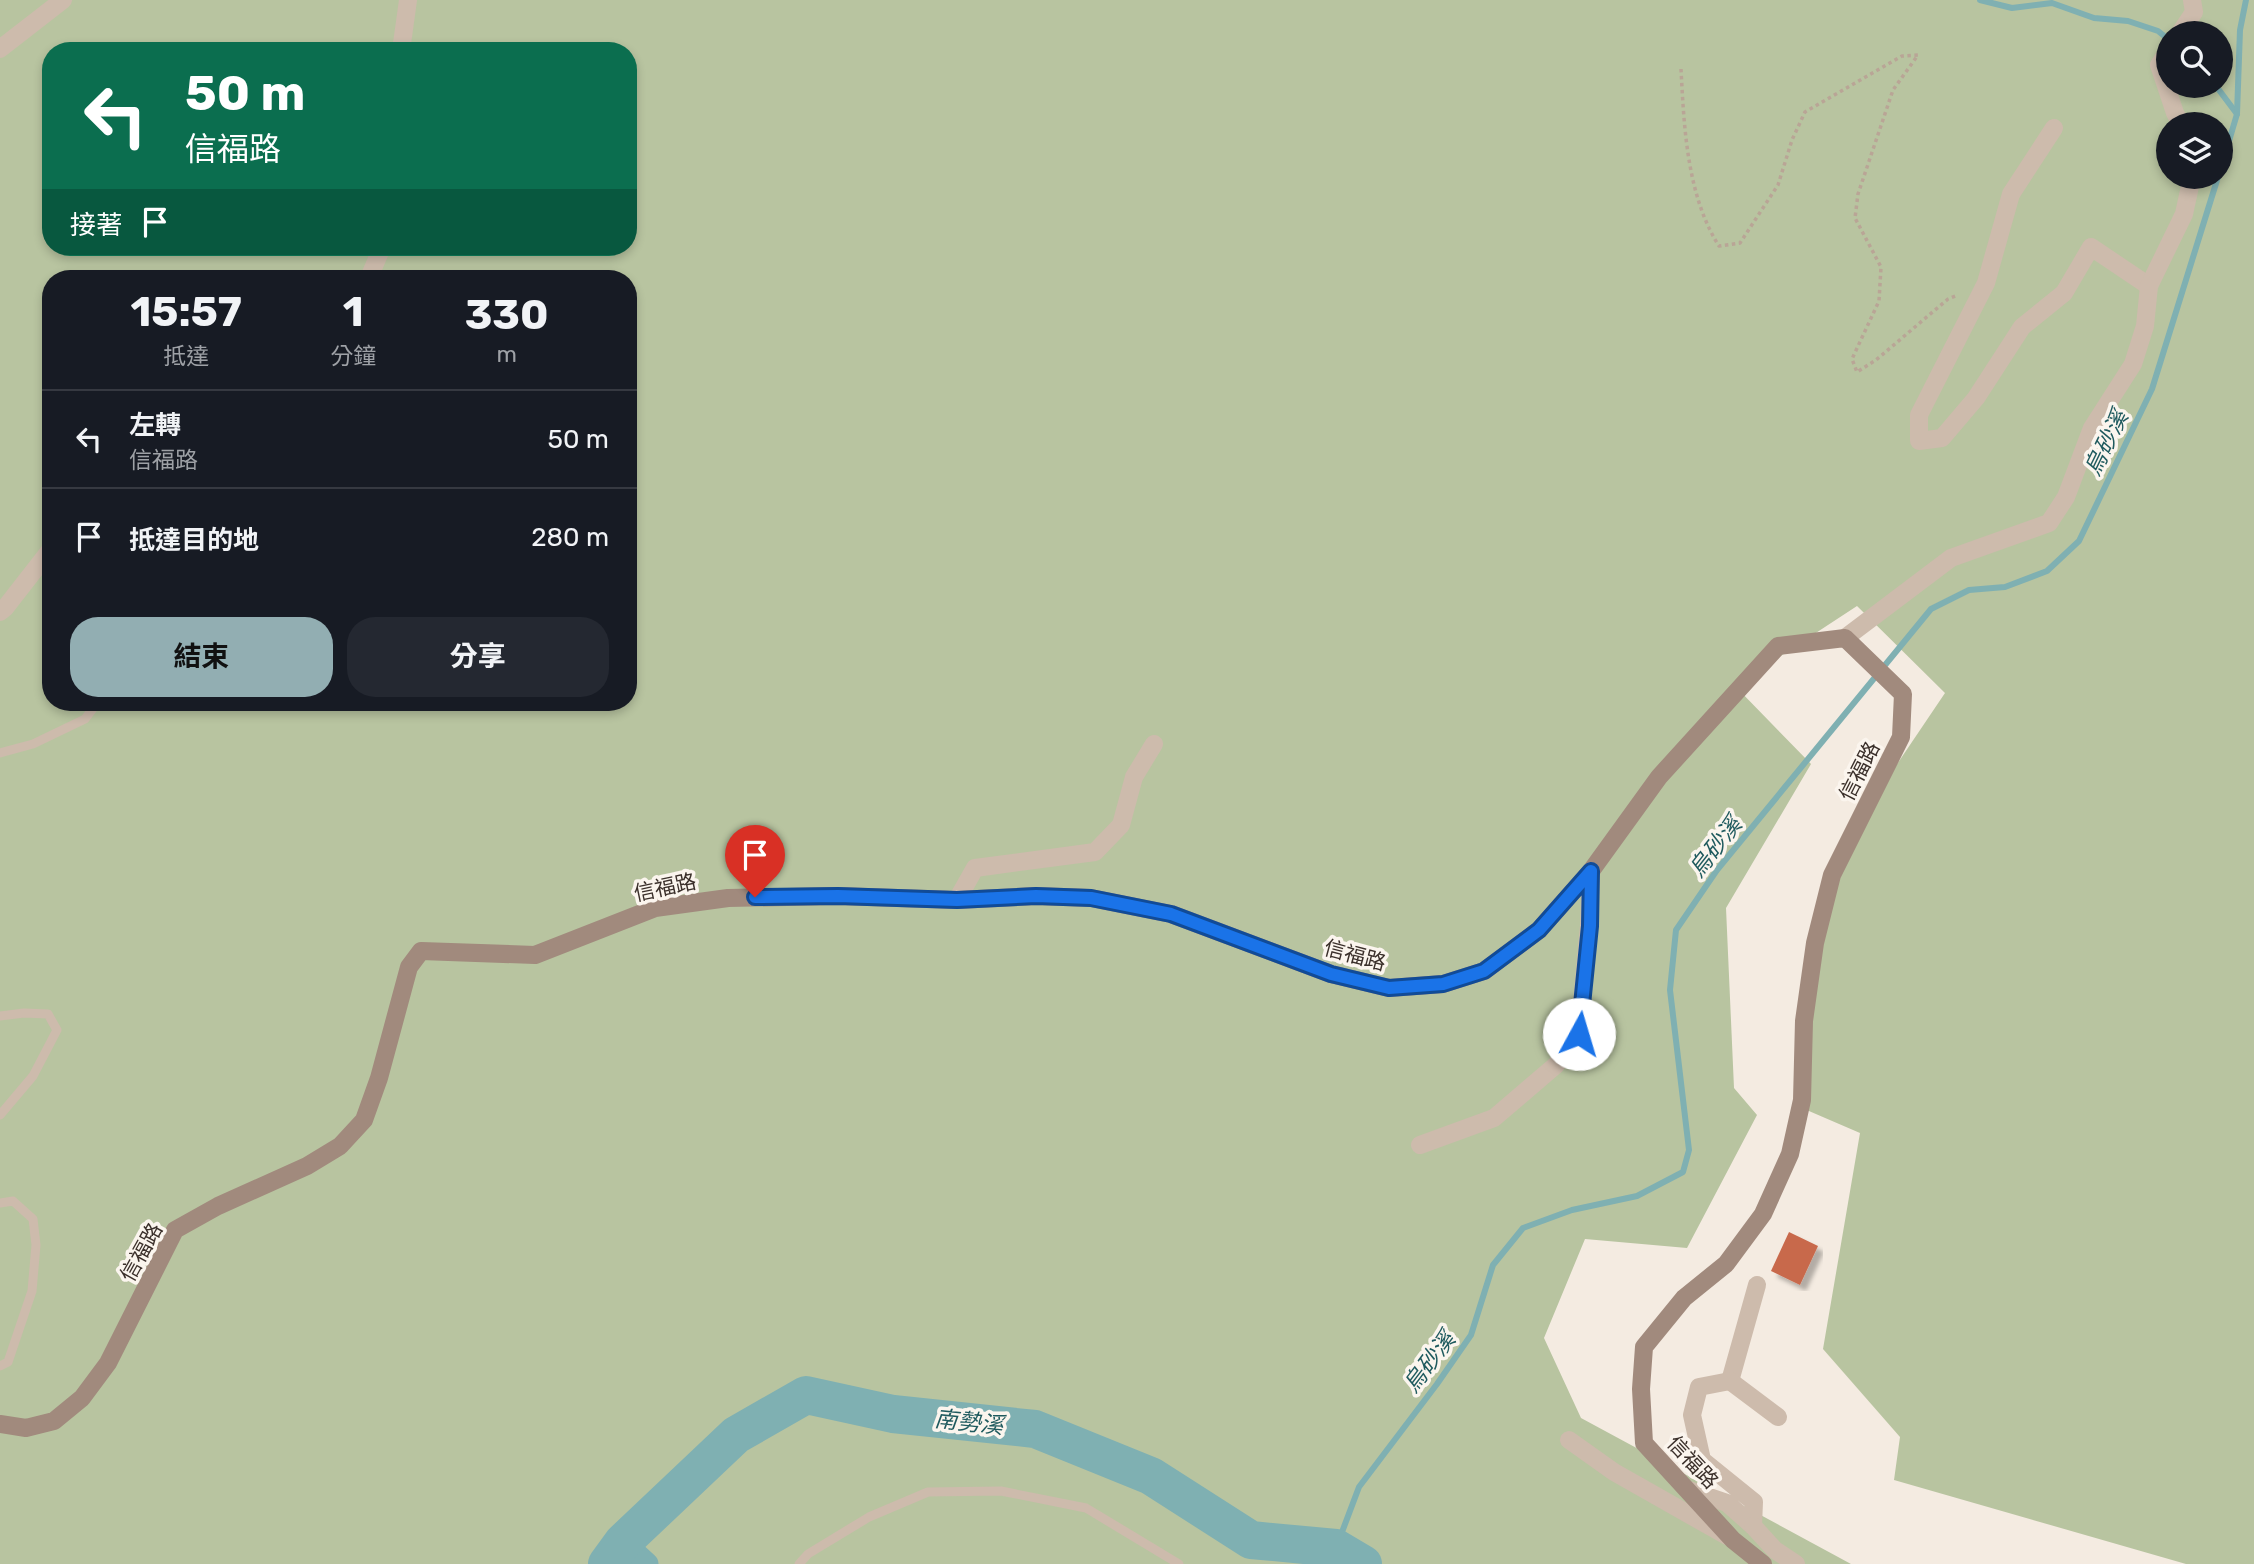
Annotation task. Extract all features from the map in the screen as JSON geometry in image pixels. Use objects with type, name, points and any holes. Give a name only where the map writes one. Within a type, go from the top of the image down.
[{"type":"street","points":[[0,49],[63,0]]},
{"type":"street","points":[[402,42],[408,0]]},
{"type":"street","points":[[2188,21],[2194,12],[2192,0]]},
{"type":"street","points":[[2054,128],[2011,194],[1986,283],[1919,415],[1919,441],[1942,438],[1976,398],[2022,327],[2064,293],[2091,247],[2149,286]]},
{"type":"street","points":[[1845,638],[1951,558],[2049,523],[2066,496],[2092,428],[2133,364],[2145,326],[2149,286],[2185,214],[2190,189]]},
{"type":"street","points":[[0,612],[42,561]]},
{"type":"street","name":"信福路","points":[[0,1424],[26,1428],[54,1421],[82,1398],[108,1363],[175,1230],[218,1206],[307,1166],[340,1146],[364,1120],[379,1078],[409,967],[421,951],[535,956],[655,908],[728,898],[838,896],[957,900],[1036,896],[1091,898],[1171,914],[1331,974],[1389,988],[1443,984],[1484,971],[1539,930],[1591,871],[1658,777],[1778,646],[1845,638],[1903,694],[1902,737],[1832,875],[1815,943],[1804,1020],[1802,1100],[1790,1154],[1763,1214],[1726,1264],[1684,1298],[1644,1347],[1641,1389],[1644,1443],[1733,1539],[1763,1564]]},
{"type":"street","points":[[957,900],[975,868],[1095,852],[1121,825],[1134,777],[1154,744]]},
{"type":"street","points":[[1420,1145],[1494,1118],[1556,1065],[1579,1034],[1590,926],[1591,871]]},
{"type":"street","points":[[1730,1381],[1757,1285]]},
{"type":"street","points":[[1753,1526],[1754,1502],[1702,1460],[1692,1415],[1699,1387],[1730,1381],[1778,1417]]},
{"type":"street","points":[[1569,1440],[1614,1472],[1733,1539]]},
{"type":"street","points":[[1689,1490],[1727,1503],[1753,1526],[1774,1550],[1796,1564]]},
{"type":"lane","points":[[0,753],[33,744],[85,719],[91,711]]},
{"type":"lane","points":[[0,1016],[48,1014],[57,1030],[33,1076],[0,1115]]},
{"type":"lane","points":[[0,1203],[13,1201],[33,1219],[36,1245],[32,1291],[8,1362],[0,1366]]},
{"type":"lane","points":[[799,1564],[808,1554],[869,1517],[928,1492],[1001,1491],[1086,1508],[1179,1564]]},
{"type":"path","points":[[1681,69],[1685,142],[1706,226],[1719,246],[1741,243],[1778,185],[1792,140],[1805,112],[1902,56],[1918,55],[1893,90],[1858,194],[1855,218],[1881,267],[1880,301],[1852,359],[1857,372],[1876,360],[1948,299],[1986,283]]},
{"type":"green space","points":[[0,0],[2254,0],[2254,1564],[2186,1564],[1894,1480],[1900,1437],[1823,1349],[1860,1133],[1795,1105],[1829,865],[1945,693],[1857,606],[1735,686],[1811,764],[1726,908],[1734,1088],[1757,1115],[1687,1248],[1585,1239],[1544,1338],[1581,1418],[1851,1564],[0,1564]]},
{"type":"building","points":[[1789,1232],[1818,1246],[1800,1285],[1771,1271]]},
{"type":"waterway","points":[[1980,0],[2012,8],[2052,3],[2094,18],[2128,21],[2156,30]]},
{"type":"waterway","name":"烏砂溪","points":[[2233,128],[2237,114],[2240,30],[2246,0]]},
{"type":"waterway","points":[[2225,98],[2237,114]]},
{"type":"waterway","name":"烏砂溪","points":[[1336,1548],[1359,1487],[1471,1335],[1493,1265],[1523,1228],[1572,1210],[1637,1196],[1683,1172],[1689,1150],[1670,990],[1676,930],[1717,870],[1931,609],[1969,590],[2005,587],[2047,571],[2079,541],[2152,389],[2214,189]]},
{"type":"waterway","name":"南勢溪","points":[[607,1564],[623,1542],[736,1435],[806,1395],[893,1414],[1035,1429],[1151,1476],[1251,1540],[1336,1548],[1363,1564]]},
{"type":"waterway","points":[[623,1542],[647,1564]]},
{"type":"route","points":[[755,897],[838,896],[957,900],[1036,896],[1091,898],[1171,914],[1331,974],[1389,988],[1443,984],[1484,971],[1539,930],[1591,871],[1590,926],[1579,1034]]}]
